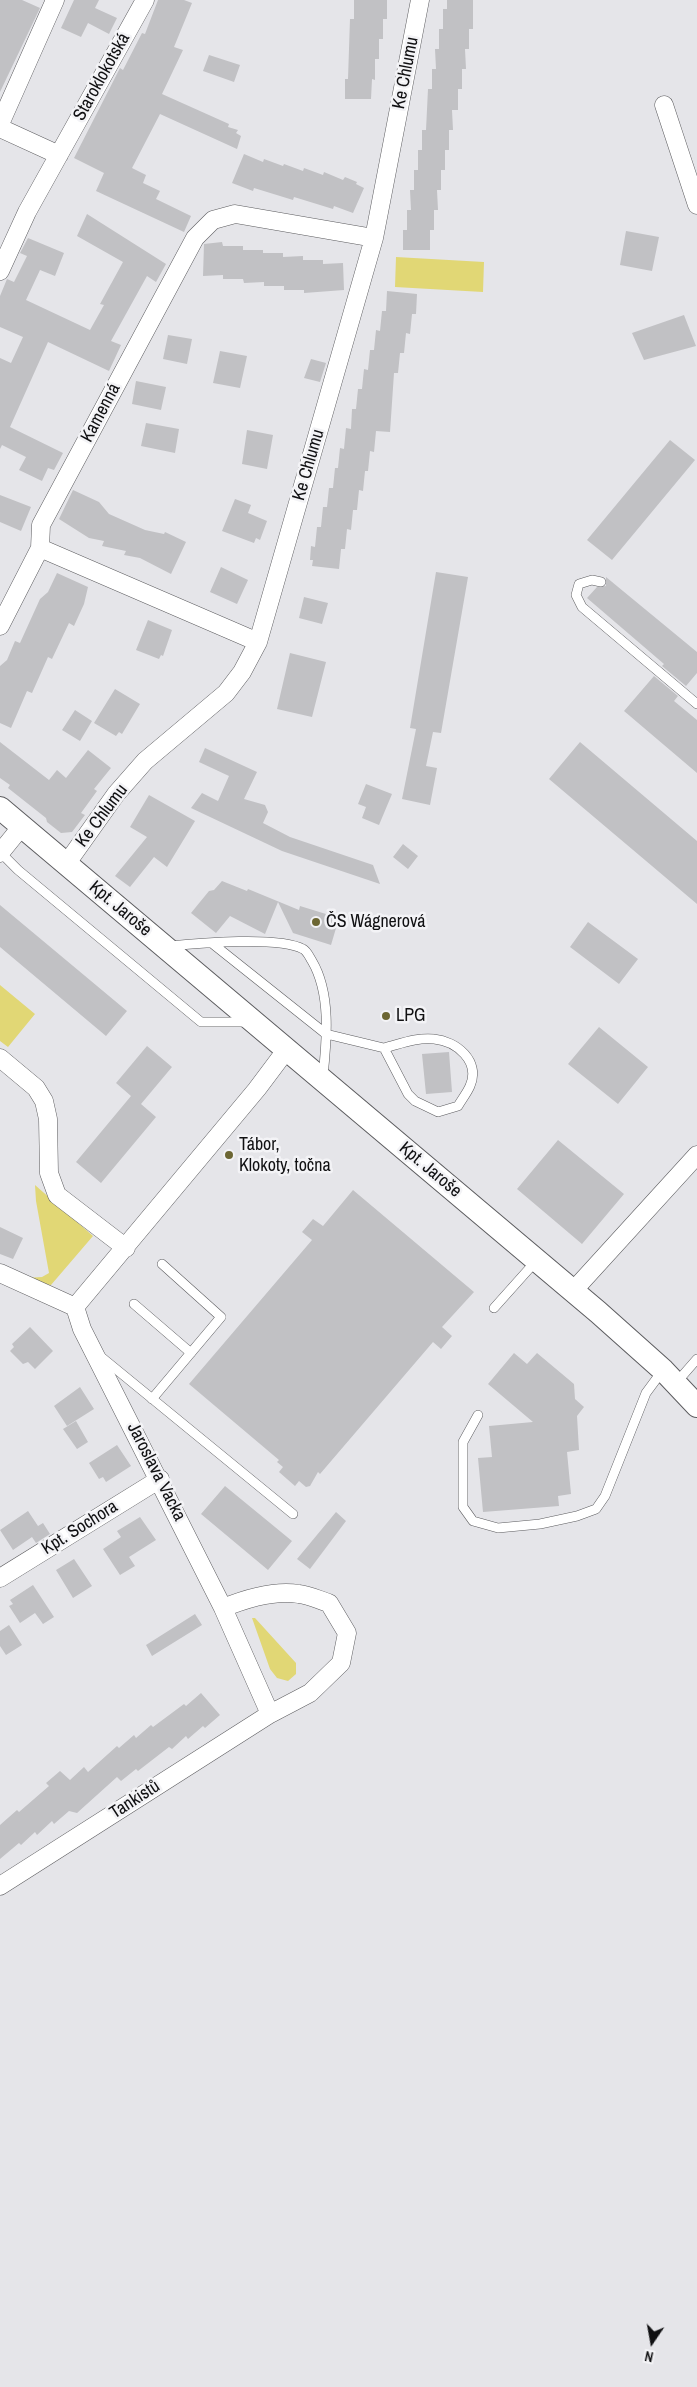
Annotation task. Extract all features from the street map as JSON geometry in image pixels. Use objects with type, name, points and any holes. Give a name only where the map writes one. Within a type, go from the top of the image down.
[{"type":"street","points":[[55,0],[0,126],[59,155]]},
{"type":"street","name":"Staroklokotská","points":[[0,271],[27,212],[145,0]]},
{"type":"street","name":"Ke Chlumu","points":[[67,863],[116,794],[145,761],[226,693],[242,672],[258,642],[374,238],[420,0]]},
{"type":"street","points":[[664,105],[697,205]]},
{"type":"street","name":"Kamenná","points":[[40,548],[41,525],[195,238],[213,220],[236,214],[374,238]]},
{"type":"street","points":[[0,626],[40,548],[258,642]]},
{"type":"street","name":"Kpt. Jaroše","points":[[0,808],[573,1291],[669,1377],[697,1406]]},
{"type":"street","points":[[0,852],[22,826]]},
{"type":"street","points":[[0,1273],[75,1307],[126,1248],[287,1049]]},
{"type":"street","points":[[0,1058],[36,1088],[44,1101],[48,1120],[49,1173],[57,1194],[126,1248]]},
{"type":"street","points":[[573,1291],[697,1155]]},
{"type":"street","name":"Jaroslava Vacka","points":[[75,1307],[82,1329],[160,1479],[223,1608],[270,1714]]},
{"type":"street","name":"Kpt. Sochora","points":[[0,1578],[160,1479]]},
{"type":"street","name":"Tankistů","points":[[0,1886],[270,1714],[310,1693],[341,1663],[347,1633],[329,1602],[298,1593],[249,1599],[223,1608]]},
{"type":"lane","points":[[601,582],[592,580],[579,584],[576,595],[582,607],[697,704]]},
{"type":"lane","points":[[0,818],[22,826]]},
{"type":"lane","points":[[0,852],[18,870],[202,1022],[255,1022]]},
{"type":"lane","points":[[213,944],[326,1034],[384,1048],[426,1039],[434,1039],[457,1045],[467,1057],[473,1070],[471,1085],[458,1106],[438,1112],[415,1101],[408,1094],[384,1048]]},
{"type":"lane","points":[[165,946],[291,944],[305,950],[320,975],[326,1034],[322,1078]]},
{"type":"lane","points":[[494,1308],[536,1261]]},
{"type":"lane","points":[[152,1399],[221,1317],[162,1264]]},
{"type":"lane","points":[[134,1304],[191,1353]]},
{"type":"lane","points":[[94,1352],[293,1514]]},
{"type":"lane","points":[[478,1415],[463,1442],[463,1507],[473,1521],[498,1528],[540,1524],[578,1516],[596,1509],[605,1496],[646,1393],[697,1359]]},
{"type":"shaded area","points":[[396,257],[484,262],[483,292],[395,287]]},
{"type":"shaded area","points":[[0,985],[35,1014],[8,1047],[0,1041]]},
{"type":"shaded area","points":[[35,1185],[93,1236],[51,1285],[37,1283],[26,1278],[42,1277],[49,1273],[36,1201]]},
{"type":"shaded area","points":[[252,1618],[255,1618],[296,1663],[296,1674],[288,1681],[277,1678],[270,1669]]},
{"type":"building","points":[[0,0],[22,0],[40,8],[0,92]]},
{"type":"building","points":[[74,0],[99,0],[95,8],[117,18],[109,34],[88,23],[81,37],[61,28]]},
{"type":"building","points":[[158,0],[184,0],[192,3],[174,47],[183,50],[162,94],[229,124],[228,127],[238,130],[236,133],[241,136],[237,149],[160,114],[132,168],[146,175],[143,183],[160,191],[156,199],[191,216],[184,232],[96,191],[104,173],[74,158],[120,68],[123,70],[142,33],[145,34]]},
{"type":"building","points":[[354,0],[387,0],[387,19],[383,19],[383,39],[379,39],[379,59],[375,59],[375,80],[372,79],[371,99],[345,99],[345,79],[348,79],[350,19],[354,19]]},
{"type":"building","points":[[447,0],[473,0],[473,29],[469,29],[469,49],[465,49],[466,69],[462,69],[462,89],[458,89],[458,110],[452,110],[453,130],[449,130],[449,150],[445,150],[445,170],[441,170],[441,190],[437,190],[438,210],[434,210],[434,230],[430,230],[430,250],[403,250],[403,230],[407,230],[407,210],[411,210],[410,190],[414,190],[414,170],[418,170],[418,150],[422,150],[422,130],[426,130],[428,89],[432,89],[432,69],[436,69],[435,49],[439,49],[439,29],[443,29],[443,9],[447,9]]},
{"type":"building","points":[[209,55],[240,65],[234,82],[203,71]]},
{"type":"building","points":[[244,154],[263,162],[264,159],[303,171],[304,168],[323,175],[324,172],[343,180],[345,177],[357,182],[356,184],[364,188],[353,213],[334,206],[333,209],[294,197],[293,200],[254,188],[253,191],[232,183]]},
{"type":"building","points":[[87,214],[166,264],[156,282],[147,276],[111,341],[121,345],[109,371],[48,342],[10,427],[63,453],[54,470],[48,468],[42,481],[19,470],[26,457],[2,445],[0,449],[0,358],[11,363],[23,337],[0,327],[0,296],[7,279],[14,282],[27,256],[20,253],[28,238],[64,253],[55,276],[40,270],[26,300],[90,330],[104,305],[100,304],[123,262],[77,236]]},
{"type":"building","points":[[626,231],[659,237],[652,271],[620,265]]},
{"type":"building","points":[[222,242],[223,246],[243,246],[243,250],[283,253],[283,257],[303,256],[303,260],[323,260],[323,264],[343,263],[344,290],[304,293],[304,290],[284,290],[284,286],[264,286],[264,282],[244,283],[243,279],[223,279],[223,275],[203,276],[204,244]]},
{"type":"building","points":[[387,291],[417,294],[416,314],[412,314],[410,334],[406,333],[404,353],[400,353],[398,373],[394,373],[390,432],[376,431],[374,452],[370,451],[363,491],[359,490],[357,510],[353,510],[351,530],[347,529],[345,549],[341,549],[339,569],[312,566],[313,560],[310,560],[311,546],[315,547],[317,527],[321,527],[323,507],[327,507],[329,488],[333,488],[340,448],[344,449],[346,428],[351,429],[352,409],[356,409],[358,389],[362,389],[364,369],[368,370],[370,350],[374,350],[376,330],[380,331],[382,311],[386,311]]},
{"type":"building","points":[[684,315],[696,346],[644,360],[632,333]]},
{"type":"building","points":[[168,335],[192,339],[187,364],[163,359]]},
{"type":"building","points":[[220,351],[247,356],[240,388],[213,383]]},
{"type":"building","points":[[311,359],[326,363],[320,382],[304,378]]},
{"type":"building","points":[[136,381],[166,387],[161,410],[132,404]]},
{"type":"building","points":[[146,423],[179,429],[175,453],[141,446]]},
{"type":"building","points":[[247,430],[273,435],[267,469],[242,464]]},
{"type":"building","points":[[670,440],[695,460],[612,560],[587,540]]},
{"type":"building","points":[[73,490],[99,502],[109,514],[145,530],[164,534],[165,532],[186,542],[171,574],[140,558],[124,555],[126,551],[102,546],[104,541],[89,538],[59,519]]},
{"type":"building","points":[[0,495],[31,507],[21,531],[0,522]]},
{"type":"building","points":[[235,499],[251,505],[248,513],[267,521],[260,540],[256,538],[254,543],[222,531]]},
{"type":"building","points":[[221,567],[248,580],[237,604],[210,592]]},
{"type":"building","points":[[436,572],[468,577],[441,733],[433,732],[426,766],[437,768],[430,805],[402,799],[416,729],[410,728]]},
{"type":"building","points":[[57,573],[88,587],[84,604],[74,626],[69,623],[52,659],[48,657],[32,693],[27,691],[11,728],[0,723],[0,666],[7,660],[15,641],[20,643],[40,599],[48,592]]},
{"type":"building","points":[[606,577],[697,652],[697,673],[686,686],[662,666],[664,664],[587,598],[597,587],[606,586]]},
{"type":"building","points":[[304,597],[328,603],[322,624],[299,618]]},
{"type":"building","points":[[148,620],[172,630],[163,656],[161,655],[159,659],[136,650]]},
{"type":"building","points":[[290,653],[326,662],[312,717],[277,709]]},
{"type":"building","points":[[654,676],[678,696],[674,701],[697,720],[697,773],[624,711]]},
{"type":"building","points":[[115,689],[140,704],[122,734],[119,732],[116,736],[94,723]]},
{"type":"building","points":[[75,710],[92,721],[80,741],[62,730]]},
{"type":"building","points":[[0,742],[49,780],[57,770],[66,778],[88,750],[111,768],[94,789],[97,791],[81,813],[85,815],[72,832],[61,833],[47,822],[46,818],[8,788],[10,785],[0,778]]},
{"type":"building","points":[[580,742],[697,841],[697,904],[549,779]]},
{"type":"building","points":[[205,748],[257,772],[244,799],[265,805],[268,812],[263,823],[290,837],[373,865],[380,884],[282,851],[191,808],[202,793],[218,801],[229,776],[199,762]]},
{"type":"building","points":[[366,784],[392,794],[379,825],[362,818],[366,807],[358,804]]},
{"type":"building","points":[[149,795],[195,821],[167,867],[154,857],[130,887],[115,876],[147,837],[130,827]]},
{"type":"building","points":[[403,844],[418,856],[408,869],[393,857]]},
{"type":"building","points":[[222,881],[247,891],[248,889],[299,910],[300,906],[339,918],[331,945],[293,933],[278,902],[265,934],[230,916],[216,933],[191,913],[209,891],[214,890]]},
{"type":"building","points":[[0,905],[127,1011],[106,1036],[0,947]]},
{"type":"building","points":[[588,922],[638,959],[619,984],[570,947]]},
{"type":"building","points":[[599,1027],[648,1067],[618,1104],[568,1064]]},
{"type":"building","points":[[147,1046],[172,1067],[141,1104],[156,1117],[101,1183],[76,1162],[131,1096],[116,1083]]},
{"type":"building","points":[[449,1052],[452,1092],[426,1094],[422,1054]]},
{"type":"building","points":[[558,1140],[624,1194],[582,1244],[517,1189]]},
{"type":"building","points":[[353,1190],[474,1292],[442,1327],[452,1336],[441,1349],[433,1342],[320,1474],[318,1472],[310,1486],[306,1487],[299,1481],[295,1486],[279,1472],[283,1467],[277,1462],[279,1460],[189,1384],[312,1240],[302,1232],[313,1219],[323,1226]]},
{"type":"building","points":[[0,1227],[23,1238],[13,1259],[0,1254]]},
{"type":"building","points":[[30,1327],[53,1351],[35,1369],[28,1362],[23,1364],[10,1351],[14,1347],[12,1344]]},
{"type":"building","points":[[514,1353],[527,1364],[537,1353],[574,1384],[575,1399],[584,1407],[577,1416],[579,1450],[567,1452],[571,1494],[558,1496],[559,1506],[483,1512],[478,1458],[492,1457],[489,1426],[533,1422],[488,1384]]},
{"type":"building","points":[[80,1387],[94,1409],[67,1426],[54,1406]]},
{"type":"building","points":[[76,1421],[88,1442],[77,1449],[63,1429]]},
{"type":"building","points":[[117,1445],[131,1466],[106,1482],[103,1477],[99,1479],[89,1463]]},
{"type":"building","points":[[225,1486],[292,1541],[268,1570],[201,1514]]},
{"type":"building","points":[[28,1511],[38,1526],[43,1523],[50,1534],[36,1543],[32,1537],[13,1550],[0,1530]]},
{"type":"building","points":[[336,1512],[346,1521],[310,1569],[297,1559]]},
{"type":"building","points":[[140,1517],[156,1540],[129,1557],[135,1566],[120,1575],[103,1549],[121,1537],[117,1531]]},
{"type":"building","points":[[74,1559],[92,1586],[73,1598],[56,1570]]},
{"type":"building","points":[[33,1585],[54,1617],[43,1624],[35,1613],[20,1623],[9,1606],[13,1604],[10,1600]]},
{"type":"building","points":[[195,1614],[202,1625],[152,1656],[146,1645]]},
{"type":"building","points":[[9,1625],[22,1645],[6,1655],[0,1646],[0,1631]]},
{"type":"building","points":[[201,1693],[220,1715],[205,1728],[203,1726],[188,1739],[186,1736],[172,1749],[169,1747],[138,1771],[136,1769],[121,1781],[117,1777],[77,1813],[69,1811],[54,1824],[52,1821],[37,1835],[35,1832],[21,1845],[19,1843],[0,1859],[0,1825],[17,1810],[19,1812],[49,1786],[46,1783],[60,1771],[70,1780],[84,1767],[88,1772],[117,1746],[119,1748],[134,1735],[136,1738],[151,1725],[153,1727],[184,1704],[186,1706]]},
{"type":"place","name":"ČS Wágnerová","points":[[316,922]]},
{"type":"place","name":"LPG","points":[[386,1016]]},
{"type":"place","name":"Tábor, Klokoty, točna","points":[[229,1155]]}]
